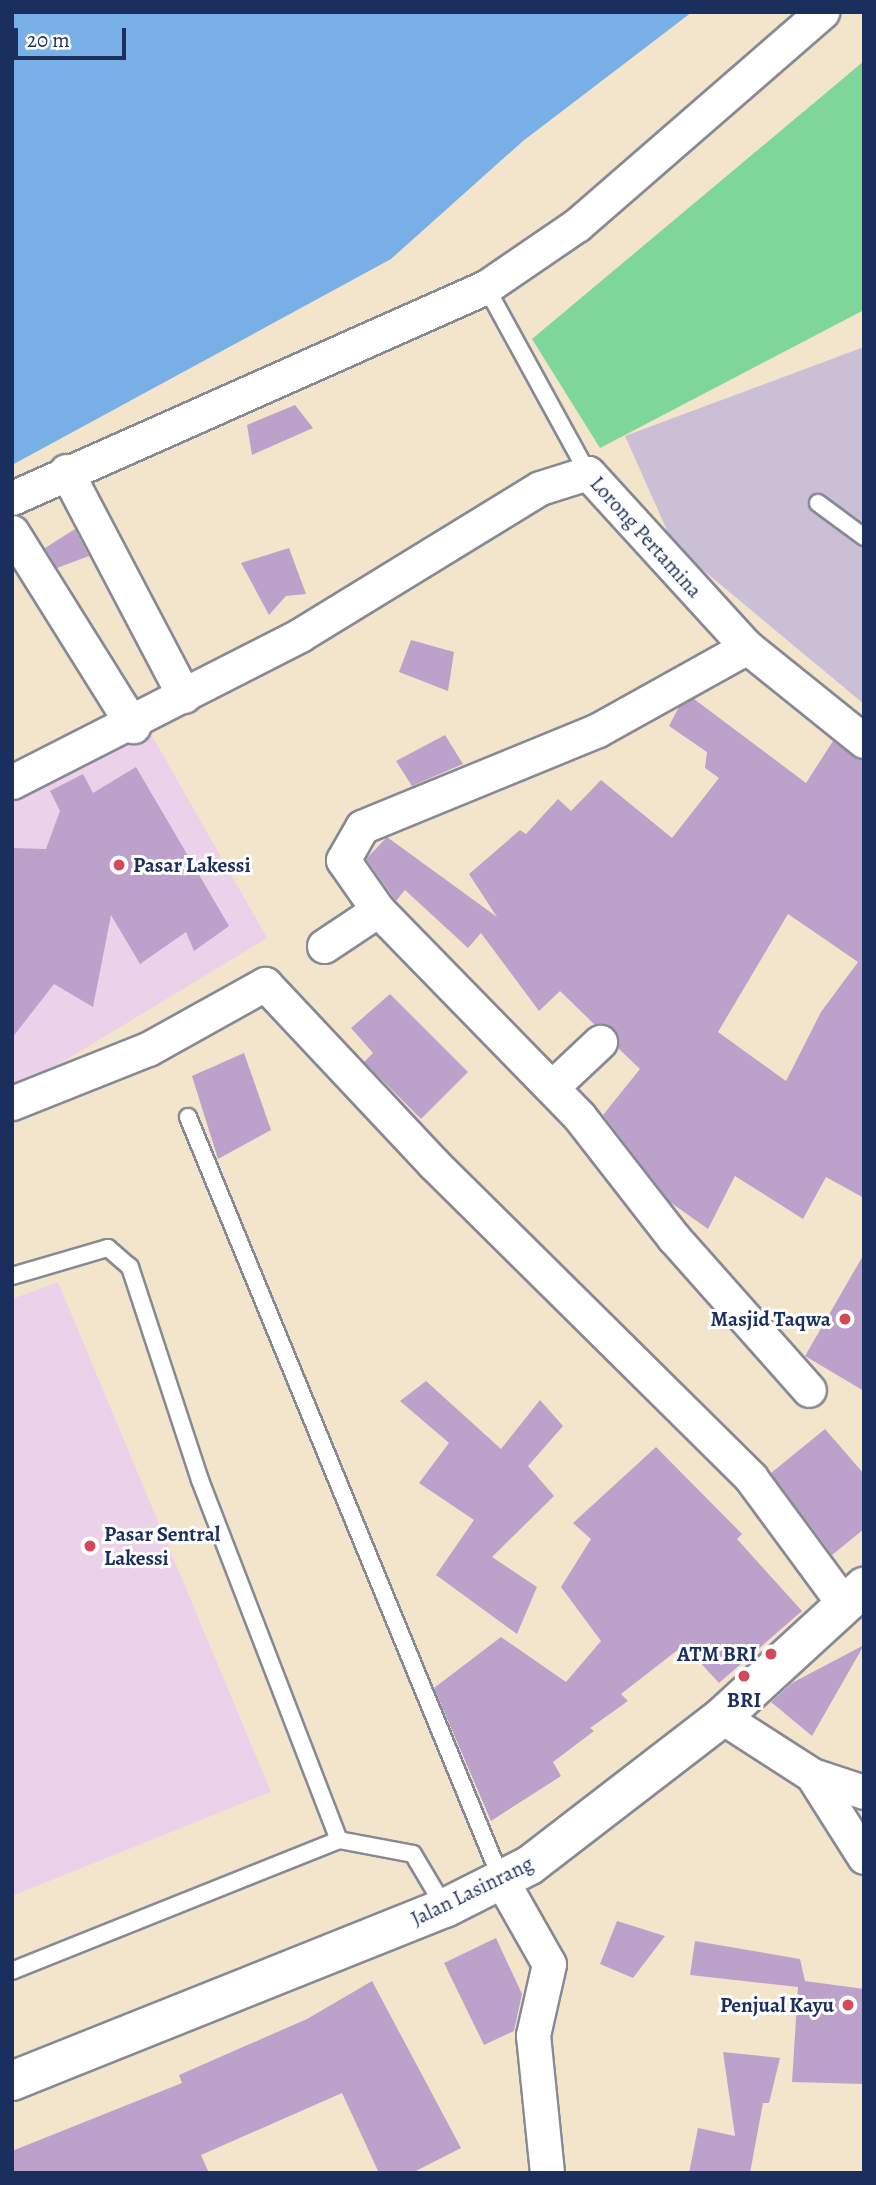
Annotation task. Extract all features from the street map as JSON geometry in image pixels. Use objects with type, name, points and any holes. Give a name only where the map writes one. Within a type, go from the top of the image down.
[{"type":"highway","name":"Jalan Lasinrang","points":[[12,2081],[445,1908],[502,1881],[584,1827],[722,1717],[854,1596]]},
{"type":"street","points":[[12,498],[66,471],[486,287],[577,225],[822,12]]},
{"type":"street","points":[[66,471],[184,696]]},
{"type":"street","points":[[12,782],[133,726],[300,635],[540,488],[588,473]]},
{"type":"street","name":"Lorong Pertamina","points":[[588,473],[747,647],[864,741]]},
{"type":"street","points":[[12,532],[133,726]]},
{"type":"street","points":[[747,647],[598,730],[362,827],[343,860],[378,910],[552,1087],[808,1390]]},
{"type":"street","points":[[324,946],[378,910]]},
{"type":"street","points":[[12,1102],[148,1049],[265,984],[434,1164],[751,1478],[854,1596]]},
{"type":"street","points":[[552,1087],[600,1042]]},
{"type":"street","points":[[722,1717],[812,1775],[864,1792]]},
{"type":"street","points":[[812,1775],[864,1857]]},
{"type":"street","points":[[502,1881],[549,1964],[533,2035],[547,2173]]},
{"type":"lane","name":"Lorong Pertamina","points":[[486,287],[588,473]]},
{"type":"lane","points":[[818,503],[864,537]]},
{"type":"lane","points":[[188,1117],[502,1881]]},
{"type":"lane","points":[[12,1276],[108,1248],[130,1267],[200,1480],[339,1840]]},
{"type":"lane","points":[[12,1971],[339,1840],[413,1854],[445,1908]]},
{"type":"shaded area","points":[[864,347],[864,704],[674,546],[625,436]]},
{"type":"shaded area","name":"Pasar Lakessi","points":[[146,725],[267,938],[51,1069],[12,1086],[12,792]]},
{"type":"shaded area","name":"Pasar Sentral Lakessi","points":[[58,1282],[271,1792],[12,1896],[12,1299]]},
{"type":"green space","points":[[864,61],[864,310],[600,448],[532,339]]},
{"type":"water","points":[[12,12],[692,12],[523,141],[391,259],[12,465]]},
{"type":"building","points":[[295,405],[313,428],[252,455],[247,425]]},
{"type":"building","points":[[75,529],[89,556],[57,568],[45,548]]},
{"type":"building","points":[[289,548],[306,594],[286,596],[269,615],[241,563]]},
{"type":"building","points":[[411,640],[454,652],[448,691],[399,672]]},
{"type":"building","points":[[694,699],[806,783],[833,741],[864,762],[864,1198],[826,1177],[803,1219],[735,1176],[708,1229],[670,1202],[603,1115],[640,1069],[618,1048],[614,1029],[594,1024],[560,991],[539,1011],[481,933],[468,948],[405,890],[396,901],[366,859],[387,837],[497,917],[469,874],[520,830],[526,834],[558,799],[571,811],[601,780],[672,838],[719,778],[705,768],[707,752],[669,726],[679,707]],"holes":[[[788,914],[858,962],[821,1012],[786,1081],[718,1032]]]},
{"type":"building","points":[[445,735],[463,764],[412,786],[396,761]]},
{"type":"building","points":[[136,767],[229,926],[194,951],[186,932],[140,964],[111,915],[93,1007],[54,984],[12,1038],[12,848],[46,849],[60,811],[50,791],[83,774],[93,793]]},
{"type":"building","points":[[390,994],[468,1072],[421,1119],[364,1062],[373,1053],[351,1028]]},
{"type":"building","points":[[244,1053],[271,1130],[218,1159],[192,1076]]},
{"type":"building","name":"Masjid Taqwa","points":[[864,1254],[864,1391],[805,1356]]},
{"type":"building","points":[[426,1381],[501,1449],[540,1400],[563,1426],[528,1466],[554,1496],[492,1557],[537,1587],[517,1634],[436,1575],[474,1520],[419,1483],[449,1443],[400,1401]]},
{"type":"building","points":[[825,1429],[864,1474],[864,1529],[832,1555],[771,1473]]},
{"type":"building","points":[[656,1447],[742,1534],[737,1539],[802,1611],[719,1683],[684,1645],[621,1694],[628,1701],[590,1728],[594,1731],[553,1762],[561,1776],[491,1821],[434,1688],[501,1637],[566,1682],[601,1641],[561,1587],[591,1539],[573,1523]]},
{"type":"building","points":[[864,1645],[812,1736],[771,1702],[792,1683]]},
{"type":"building","points":[[617,1921],[665,1936],[633,1978],[600,1964]]},
{"type":"building","points":[[496,1938],[522,1994],[514,2031],[484,2045],[444,1963]]},
{"type":"building","points":[[695,1941],[800,1959],[805,1981],[864,1989],[864,2084],[792,2082],[798,1987],[690,1975]]},
{"type":"building","points":[[372,1981],[461,2148],[412,2173],[379,2173],[342,2093],[201,2155],[209,2173],[12,2173],[12,2151],[182,2083],[179,2075],[307,2019]]},
{"type":"building","points":[[723,2052],[780,2058],[769,2103],[763,2103],[750,2173],[689,2173],[698,2128],[735,2136]]},
{"type":"place","name":"Pasar Lakessi","points":[[119,865]]},
{"type":"place","name":"Masjid Taqwa","points":[[845,1319]]},
{"type":"place","name":"Pasar Sentral Lakessi","points":[[90,1546]]},
{"type":"place","name":"ATM BRI","points":[[771,1654]]},
{"type":"place","name":"BRI","points":[[744,1676]]},
{"type":"place","name":"Penjual Kayu","points":[[848,2005]]}]
